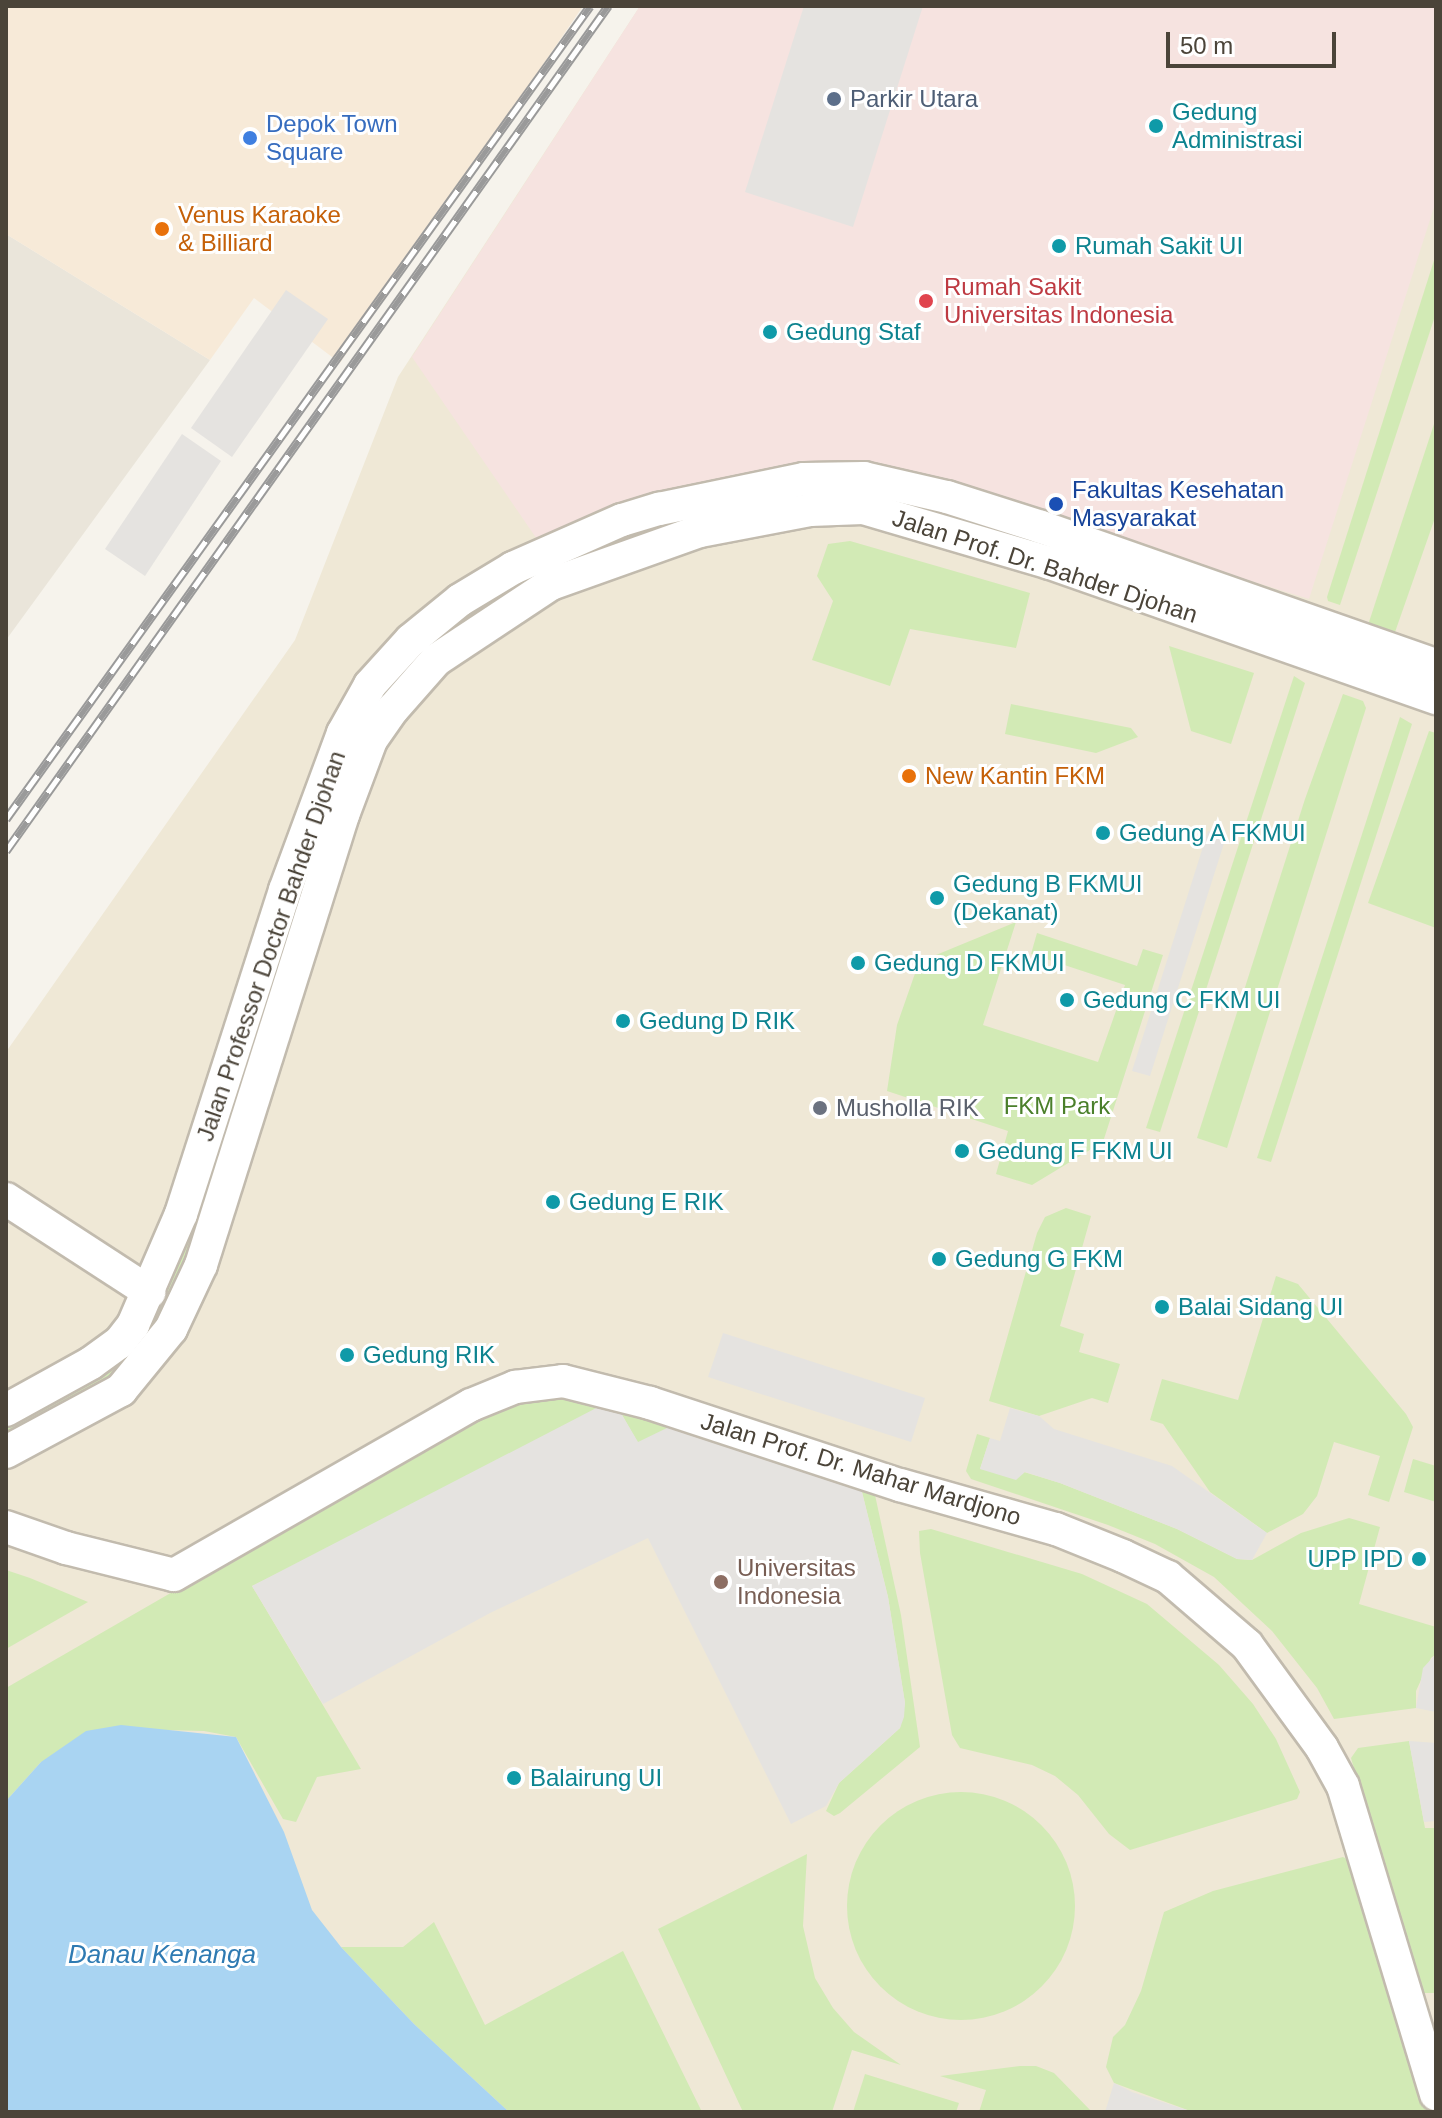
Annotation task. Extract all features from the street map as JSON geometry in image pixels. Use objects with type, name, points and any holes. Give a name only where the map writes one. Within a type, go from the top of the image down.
[{"type":"street","name":"Jalan Professor Doctor Bahder Djohan","points":[[6,1410],[67,1378],[119,1343],[149,1292],[186,1201],[276,917],[320,838],[328,771],[357,706],[388,663],[432,621],[513,568],[622,520],[709,496],[804,479],[864,478],[994,511],[1436,665]]},
{"type":"street","name":"Jalan Prof. Dr. Bahder Djohan","points":[[6,1452],[70,1421],[121,1390],[171,1329],[201,1265],[315,906],[320,838],[371,740],[412,685],[436,660],[476,631],[565,579],[700,531],[772,516],[838,507],[863,508],[1050,563],[1436,698]]},
{"type":"street","points":[[276,917],[294,922],[301,901],[315,906]]},
{"type":"street","points":[[6,1199],[149,1292]]},
{"type":"street","name":"Jalan Prof. Dr. Mahar Mardjono","points":[[6,1527],[66,1548],[174,1575],[471,1405],[515,1387],[563,1381],[650,1403],[900,1485],[1056,1529],[1168,1577],[1247,1645],[1322,1748],[1343,1786],[1436,2094]]},
{"type":"shaded area","points":[[6,6],[583,6],[340,363],[254,298],[210,360],[6,234]]},
{"type":"shaded area","name":"Universitas Indonesia","points":[[640,6],[1436,6],[1436,2112],[6,2112],[6,1052],[295,640],[398,377]]},
{"type":"shaded area","name":"Rumah Sakit Universitas Indonesia","points":[[640,6],[1436,6],[1436,201],[1309,599],[911,476],[541,545],[412,357]]},
{"type":"shaded area","name":"Parkir Utara","points":[[804,6],[923,6],[853,227],[745,192]]},
{"type":"shaded area","points":[[6,234],[210,360],[6,640]]},
{"type":"shaded area","points":[[286,290],[328,319],[232,457],[191,428]]},
{"type":"shaded area","points":[[182,434],[221,461],[145,576],[105,549]]},
{"type":"shaded area","points":[[1208,831],[1226,837],[1150,1076],[1132,1071]]},
{"type":"shaded area","points":[[723,1333],[925,1398],[911,1442],[708,1377]]},
{"type":"shaded area","points":[[604,1404],[618,1408],[638,1442],[669,1427],[861,1488],[888,1597],[905,1703],[904,1717],[900,1728],[839,1783],[826,1806],[791,1824],[648,1538],[490,1613],[323,1704],[252,1586]]},
{"type":"shaded area","points":[[1010,1408],[1039,1416],[1054,1429],[1172,1466],[1267,1533],[1252,1560],[1237,1559],[1177,1529],[1060,1483],[1025,1472],[1016,1480],[980,1469],[990,1438],[1000,1441]]},
{"type":"shaded area","points":[[1436,1654],[1436,1712],[1416,1708],[1423,1668]]},
{"type":"shaded area","points":[[1409,1741],[1436,1743],[1436,1821],[1424,1822]]},
{"type":"shaded area","points":[[1114,2083],[1132,2092],[1193,2112],[1105,2112]]},
{"type":"green space","points":[[1436,254],[1436,313],[1340,605],[1328,601],[1327,597]]},
{"type":"green space","points":[[1436,418],[1436,515],[1394,635],[1368,625]]},
{"type":"green space","points":[[850,541],[1030,593],[1016,648],[910,629],[890,686],[812,660],[833,601],[817,576],[828,544]]},
{"type":"green space","points":[[1169,646],[1254,673],[1231,744],[1191,731]]},
{"type":"green space","points":[[1294,676],[1305,683],[1160,1132],[1146,1128]]},
{"type":"green space","points":[[1343,694],[1363,701],[1366,708],[1227,1148],[1197,1138],[1305,799]]},
{"type":"green space","points":[[1011,704],[1131,728],[1138,737],[1096,753],[1005,734]]},
{"type":"green space","points":[[1400,717],[1412,724],[1271,1162],[1257,1158]]},
{"type":"green space","points":[[1429,731],[1436,733],[1436,928],[1368,903]]},
{"type":"green space","points":[[317,848],[173,1301],[124,1369],[80,1397],[6,1434],[6,1418],[103,1370],[276,957]]},
{"type":"green space","name":"FKM Park","points":[[1016,922],[983,1025],[1098,1062],[1125,985],[1031,954],[1037,933],[1137,966],[1143,949],[1163,955],[1103,1142],[1032,1185],[996,1174],[1008,1131],[887,1091],[897,1025],[919,962]]},
{"type":"green space","points":[[1066,1208],[1091,1216],[1060,1326],[1084,1334],[1079,1352],[1120,1364],[1108,1403],[1092,1398],[1039,1416],[989,1401],[1037,1233],[1045,1217]]},
{"type":"green space","points":[[1276,1276],[1298,1284],[1406,1414],[1413,1427],[1389,1502],[1368,1495],[1380,1456],[1334,1442],[1317,1496],[1303,1514],[1267,1533],[1210,1492],[1163,1424],[1150,1420],[1162,1379],[1238,1400]]},
{"type":"green space","points":[[588,1393],[861,1485],[875,1495],[901,1615],[920,1747],[840,1813],[834,1816],[826,1811],[839,1783],[900,1728],[905,1703],[888,1597],[861,1488],[638,1443],[618,1408],[252,1586],[361,1769],[317,1777],[296,1822],[283,1819],[236,1737],[204,1731],[166,1730],[41,1762],[6,1801],[6,1688],[474,1418],[517,1399]]},
{"type":"green space","points":[[977,1434],[990,1438],[980,1469],[1024,1472],[1060,1483],[1177,1529],[1237,1559],[1252,1560],[1301,1533],[1349,1518],[1380,1527],[1359,1604],[1436,1627],[1436,1654],[1431,1658],[1416,1691],[1416,1708],[1334,1719],[1317,1688],[1272,1631],[1214,1577],[1155,1544],[1108,1525],[971,1479],[966,1471]]},
{"type":"green space","points":[[1413,1459],[1436,1466],[1436,1502],[1404,1492]]},
{"type":"green space","points":[[931,1529],[1082,1574],[1147,1604],[1219,1665],[1253,1704],[1276,1739],[1300,1792],[1297,1799],[1130,1850],[1109,1834],[1078,1795],[1055,1776],[1032,1765],[960,1748],[952,1735],[920,1553],[919,1531]]},
{"type":"green space","points":[[6,1570],[30,1578],[88,1602],[6,1649]]},
{"type":"green space","points":[[1409,1741],[1425,1828],[1436,1828],[1436,1993],[1408,1993],[1402,1935],[1351,1758],[1358,1748]]},
{"type":"green space","points":[[961,1792],[1005,1800],[1042,1825],[1067,1862],[1075,1906],[1067,1950],[1042,1987],[1005,2012],[961,2020],[917,2012],[880,1987],[855,1950],[847,1906],[855,1862],[880,1825],[917,1800]]},
{"type":"green space","points":[[807,1854],[803,1926],[815,1978],[833,2008],[854,2032],[901,2065],[852,2050],[832,2112],[743,2112],[658,1929]]},
{"type":"green space","points":[[1343,1857],[1359,1866],[1429,2112],[1193,2112],[1114,2083],[1106,2067],[1113,2037],[1125,2025],[1141,1991],[1164,1912],[1213,1891]]},
{"type":"green space","points":[[434,1922],[485,2025],[623,1951],[702,2112],[509,2112],[414,2024],[341,1947],[403,1947]]},
{"type":"green space","points":[[1036,2066],[1054,2073],[1092,2112],[979,2112],[986,2090],[940,2076]]},
{"type":"green space","points":[[865,2074],[959,2103],[956,2112],[853,2112]]},
{"type":"water","name":"Danau Kenanga","points":[[121,1725],[236,1737],[284,1832],[312,1910],[341,1947],[414,2024],[509,2112],[6,2112],[6,1801],[41,1762],[86,1731]]},
{"type":"railway","points":[[6,819],[590,6]]},
{"type":"railway","points":[[6,851],[608,6]]},
{"type":"place","name":"Parkir Utara","points":[[834,99]]},
{"type":"place","name":"Gedung Administrasi","points":[[1156,126]]},
{"type":"place","name":"Depok Town Square","points":[[250,138]]},
{"type":"place","name":"Venus Karaoke & Billiard","points":[[162,229]]},
{"type":"place","name":"Rumah Sakit UI","points":[[1059,246]]},
{"type":"place","name":"Rumah Sakit Universitas Indonesia","points":[[926,301]]},
{"type":"place","name":"Gedung Staf","points":[[770,332]]},
{"type":"place","name":"Fakultas Kesehatan Masyarakat","points":[[1056,504]]},
{"type":"place","name":"New Kantin FKM","points":[[909,776]]},
{"type":"place","name":"Gedung A FKMUI","points":[[1103,833]]},
{"type":"place","name":"Gedung B FKMUI (Dekanat)","points":[[937,898]]},
{"type":"place","name":"Gedung D FKMUI","points":[[858,963]]},
{"type":"place","name":"Gedung C FKM UI","points":[[1067,1000]]},
{"type":"place","name":"Gedung D RIK","points":[[623,1021]]},
{"type":"place","name":"Musholla RIK","points":[[820,1108]]},
{"type":"place","name":"Gedung F FKM UI","points":[[962,1151]]},
{"type":"place","name":"Gedung E RIK","points":[[553,1202]]},
{"type":"place","name":"Gedung G FKM","points":[[939,1259]]},
{"type":"place","name":"Balai Sidang UI","points":[[1162,1307]]},
{"type":"place","name":"Gedung RIK","points":[[347,1355]]},
{"type":"place","name":"UPP IPD","points":[[1419,1559]]},
{"type":"place","name":"Universitas Indonesia","points":[[721,1582]]},
{"type":"place","name":"Balairung UI","points":[[514,1778]]}]
